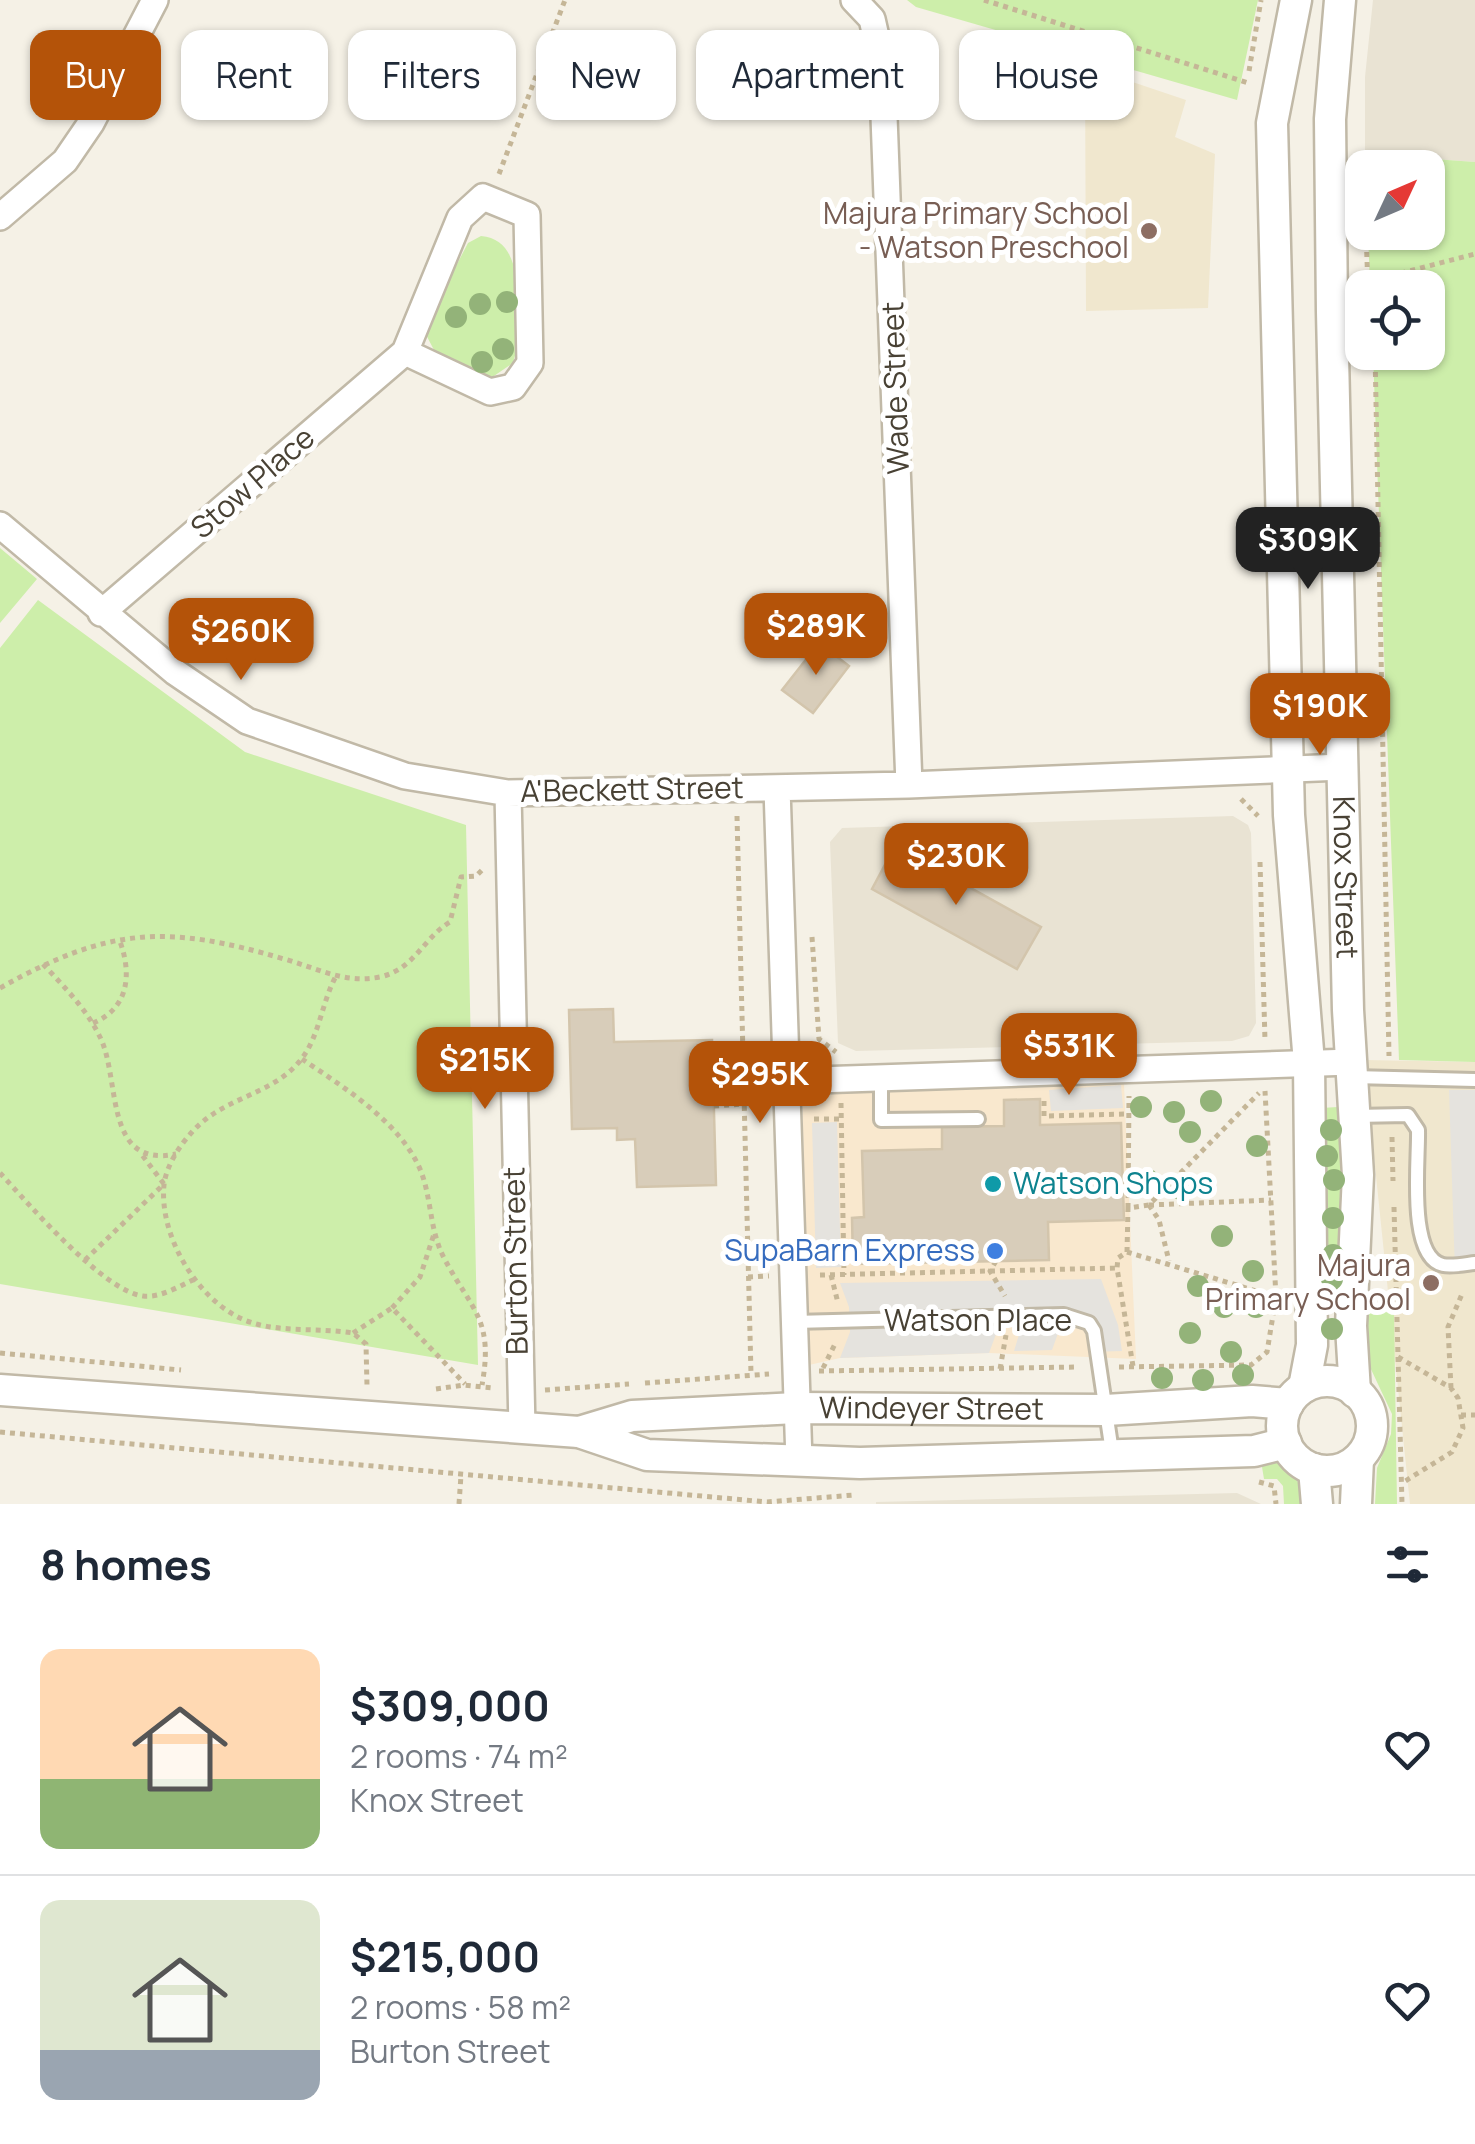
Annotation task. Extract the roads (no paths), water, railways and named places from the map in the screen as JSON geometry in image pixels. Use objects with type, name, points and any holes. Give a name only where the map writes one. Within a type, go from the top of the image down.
[{"type":"street","points":[[0,217],[66,161],[91,123],[155,0]]},
{"type":"street","name":"Wade Street","points":[[854,0],[872,19],[882,63],[910,785]]},
{"type":"street","name":"Knox Street","points":[[1296,0],[1272,123],[1289,815],[1309,1063],[1312,1345],[1296,1396]]},
{"type":"street","name":"Knox Street","points":[[1340,0],[1330,119],[1342,767],[1358,1174],[1351,1326],[1356,1392]]},
{"type":"street","name":"Stow Place","points":[[101,613],[405,352],[460,218],[484,197],[527,215],[530,362],[513,386],[490,392],[405,352]]},
{"type":"street","name":"A'Beckett Street","points":[[0,525],[175,672],[247,720],[405,776],[508,794],[910,785],[1342,767]]},
{"type":"street","points":[[777,788],[799,1461]]},
{"type":"street","name":"Burton Street","points":[[508,794],[522,1428]]},
{"type":"street","points":[[787,1081],[1309,1063],[1352,1070]]},
{"type":"street","points":[[1332,1382],[1356,1392],[1368,1407],[1372,1427],[1368,1446],[1358,1459],[1340,1469],[1314,1468],[1298,1460],[1286,1444],[1282,1424],[1296,1396],[1332,1382]]},
{"type":"street","name":"Windeyer Street","points":[[0,1390],[579,1432],[647,1455],[799,1461],[1009,1459],[1112,1452],[1254,1451],[1286,1444]]},
{"type":"street","name":"Windeyer Street","points":[[579,1432],[632,1416],[796,1408],[1106,1410],[1296,1396]]},
{"type":"street","points":[[1356,1504],[1358,1459]]},
{"type":"street","points":[[1314,1468],[1318,1504]]},
{"type":"lane","points":[[1352,1070],[1475,1080]]},
{"type":"lane","points":[[881,1078],[880,1120],[978,1119]]},
{"type":"lane","points":[[1354,1116],[1408,1115],[1418,1130],[1419,1238],[1426,1254],[1441,1265],[1475,1264]]},
{"type":"lane","name":"Watson Place","points":[[794,1322],[1064,1315],[1089,1322],[1101,1367],[1112,1452]]},
{"type":"place","name":"Majura Primary School - Watson Preschool","points":[[1149,231]]},
{"type":"place","name":"Watson Shops","points":[[993,1184]]},
{"type":"place","name":"SupaBarn Express","points":[[995,1251]]},
{"type":"place","name":"Majura Primary School","points":[[1431,1283]]}]
